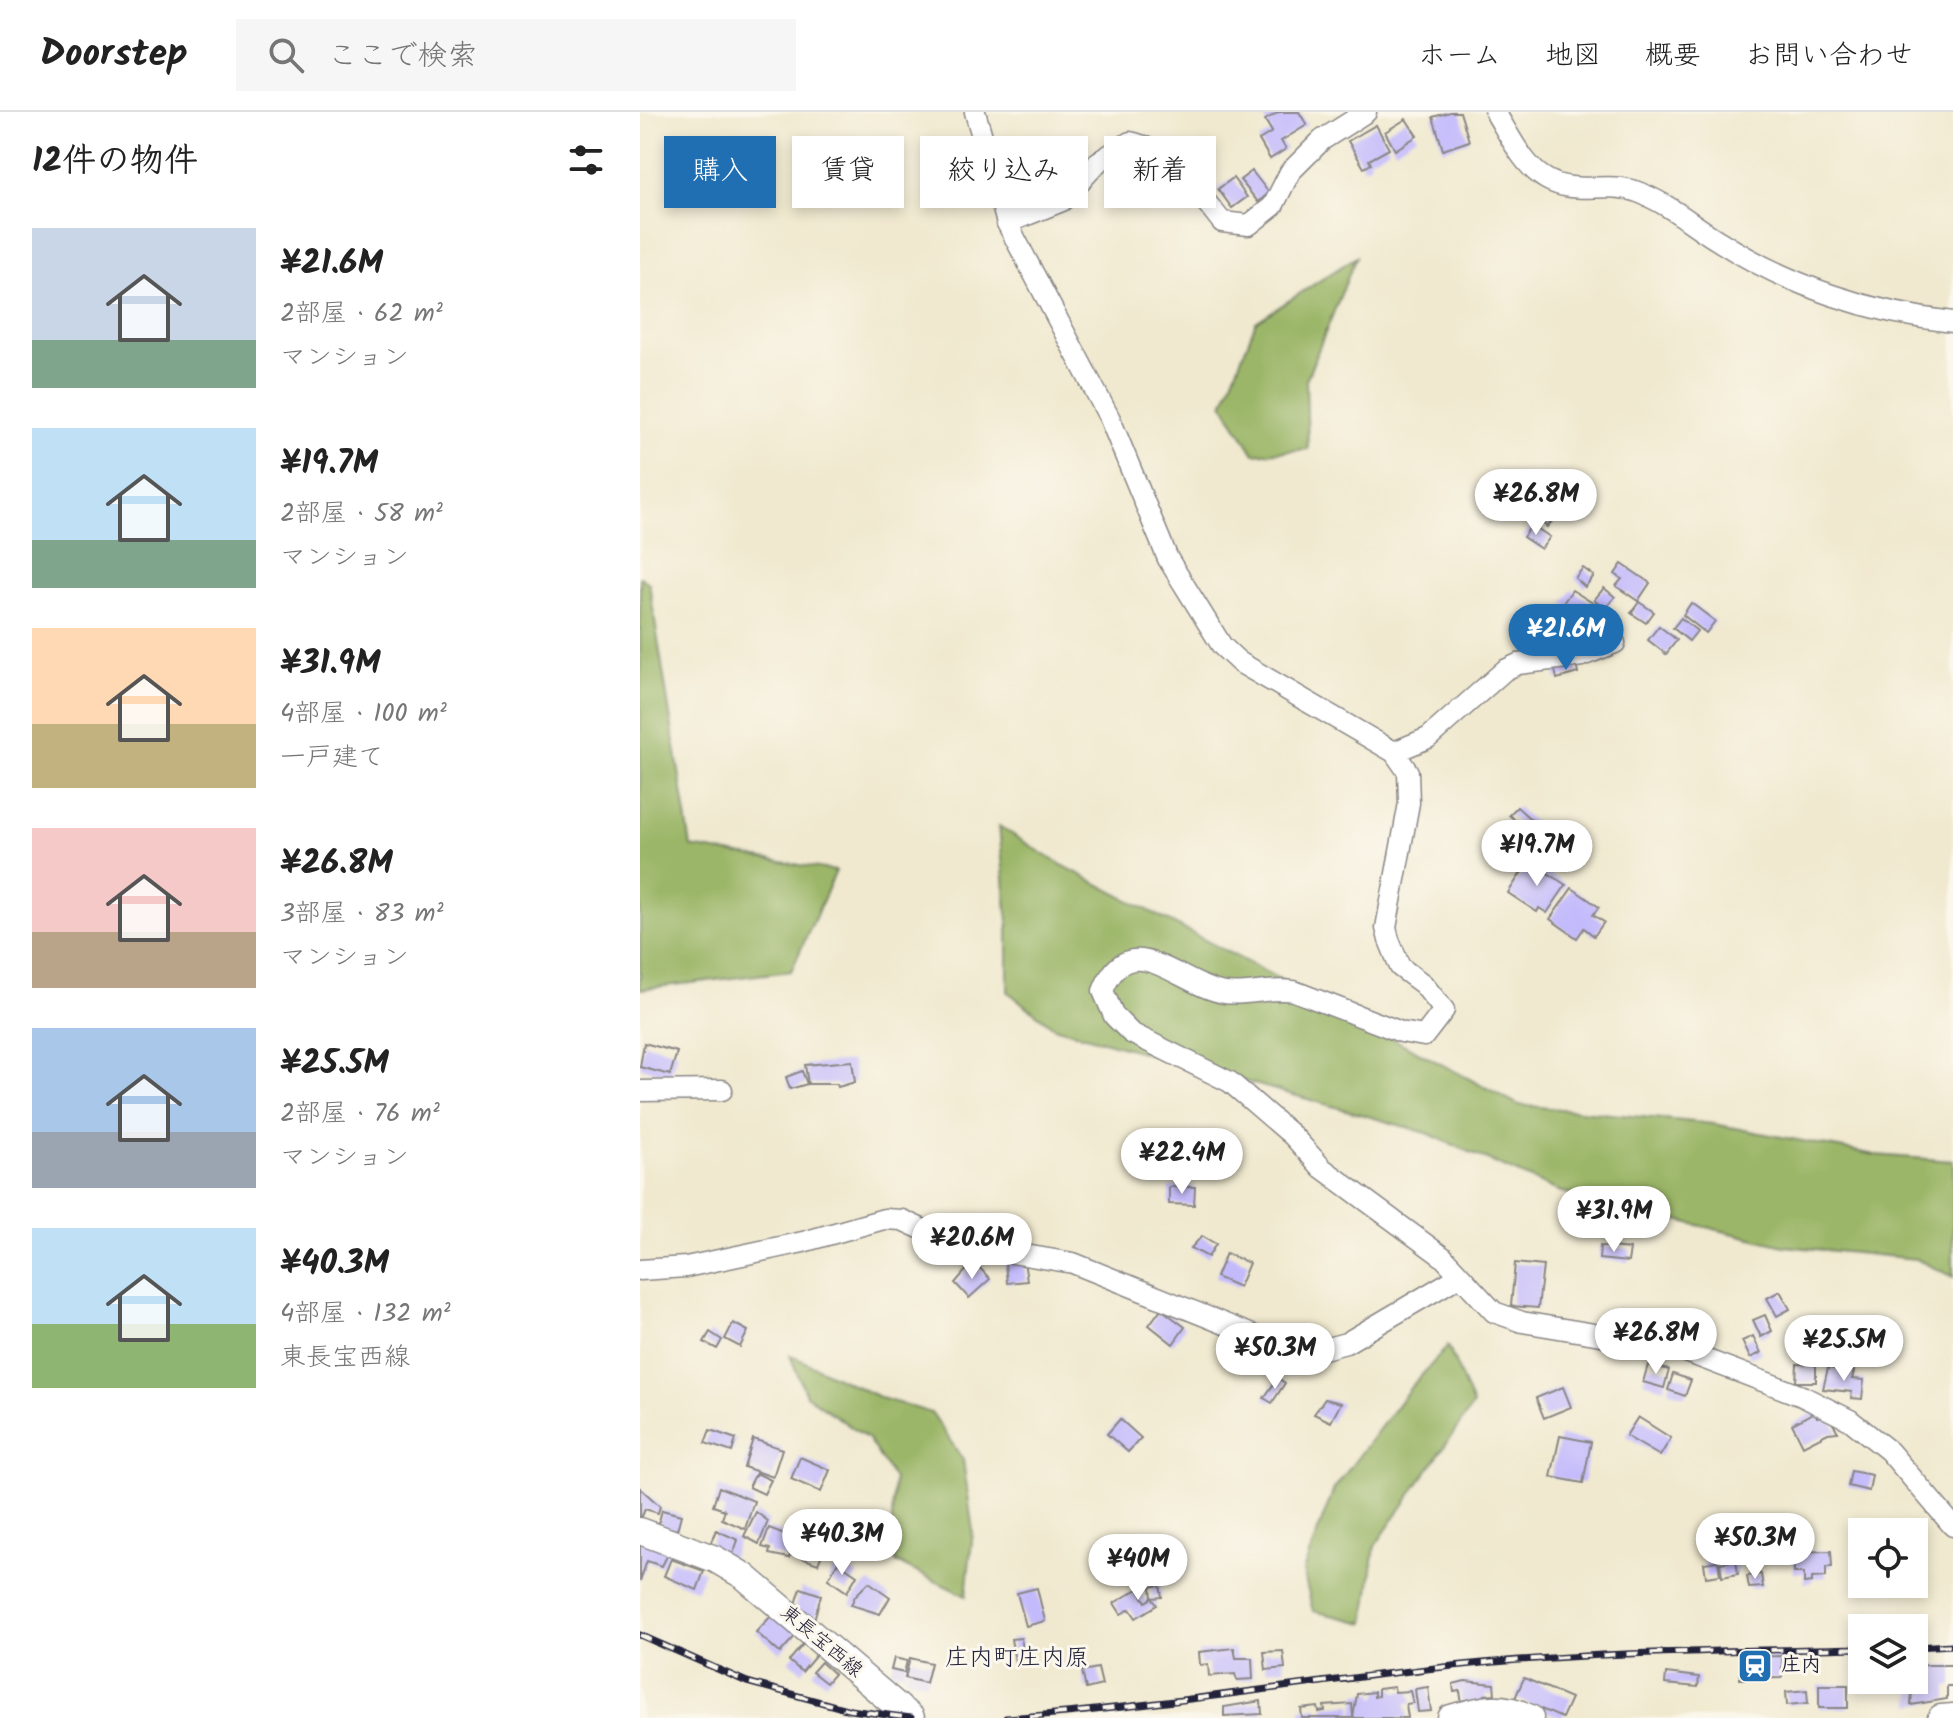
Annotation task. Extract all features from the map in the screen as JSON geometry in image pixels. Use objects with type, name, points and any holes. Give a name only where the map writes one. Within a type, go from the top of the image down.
[{"type":"main road","name":"東長宝西線","points":[[640,1531],[715,1559],[744,1576],[911,1718]]},
{"type":"main road","points":[[1451,1718],[1487,1707],[1509,1708],[1530,1718]]},
{"type":"main road","points":[[1941,1718],[1953,1717]]},
{"type":"street","points":[[975,112],[1007,223],[1110,419],[1168,559],[1222,646],[1239,662],[1394,752],[1408,772],[1409,803],[1386,928],[1400,967],[1423,984],[1444,1010],[1424,1036],[1401,1032],[1294,991],[1276,988],[1228,994],[1210,989],[1146,959],[1131,958],[1115,967],[1103,991],[1114,1016],[1131,1033],[1230,1082],[1293,1136],[1322,1168],[1443,1257],[1458,1277],[1494,1312],[1522,1322],[1673,1347],[1827,1407],[1850,1420],[1889,1451],[1953,1526]]},
{"type":"street","points":[[1007,223],[1062,201],[1098,162],[1130,142],[1146,145],[1195,188],[1222,222],[1249,225],[1273,206],[1290,172],[1322,140],[1366,112]]},
{"type":"street","points":[[1495,112],[1522,156],[1544,178],[1565,188],[1633,190],[1674,210],[1720,243],[1811,289],[1910,317],[1953,322]]},
{"type":"street","points":[[1394,752],[1428,738],[1505,670],[1518,664],[1559,661],[1615,643]]},
{"type":"street","points":[[640,1091],[722,1090]]},
{"type":"street","points":[[640,1270],[686,1267],[803,1242],[884,1219],[902,1220],[952,1243],[1073,1263],[1287,1349],[1320,1350],[1346,1343],[1458,1277]]},
{"type":"green space","points":[[1356,257],[1306,380],[1308,449],[1254,454],[1223,404],[1256,322]]},
{"type":"green space","points":[[640,577],[649,583],[691,847],[836,871],[791,971],[640,989]]},
{"type":"green space","points":[[999,826],[1058,863],[1519,1105],[1714,1124],[1875,1155],[1953,1161],[1953,1277],[1916,1259],[1784,1246],[1558,1191],[1427,1133],[1054,1027],[1008,992],[1008,921]]},
{"type":"green space","points":[[1448,1346],[1473,1405],[1375,1546],[1365,1623],[1313,1611],[1303,1571],[1334,1489],[1411,1387]]},
{"type":"green space","points":[[790,1355],[881,1398],[932,1413],[963,1460],[973,1531],[966,1596],[896,1562],[892,1521],[894,1479],[868,1439],[806,1395]]},
{"type":"building","points":[[1279,112],[1299,112],[1307,125],[1281,141],[1286,149],[1270,159],[1259,140],[1272,132],[1265,120]]},
{"type":"building","points":[[1460,112],[1469,141],[1443,150],[1433,117]]},
{"type":"building","points":[[1406,119],[1417,136],[1395,150],[1385,132]]},
{"type":"building","points":[[1376,125],[1389,149],[1369,160],[1371,164],[1364,168],[1348,141]]},
{"type":"building","points":[[1252,171],[1269,193],[1258,202],[1240,180]]},
{"type":"building","points":[[1233,178],[1247,197],[1232,208],[1218,189]]},
{"type":"building","points":[[1545,509],[1555,518],[1547,527],[1537,518]]},
{"type":"building","points":[[1532,525],[1550,537],[1541,549],[1523,537]]},
{"type":"building","points":[[1622,564],[1650,583],[1638,601],[1616,586],[1622,579],[1615,574]]},
{"type":"building","points":[[1583,568],[1594,576],[1585,587],[1575,578]]},
{"type":"building","points":[[1604,588],[1615,597],[1605,609],[1594,600]]},
{"type":"building","points":[[1572,590],[1596,605],[1592,611],[1576,611],[1563,603]]},
{"type":"building","points":[[1639,602],[1654,612],[1646,623],[1631,613]]},
{"type":"building","points":[[1691,603],[1715,621],[1706,633],[1683,615]]},
{"type":"building","points":[[1681,618],[1697,631],[1689,641],[1673,628]]},
{"type":"building","points":[[1659,626],[1677,640],[1666,654],[1648,640]]},
{"type":"building","points":[[1576,665],[1578,673],[1557,679],[1555,670]]},
{"type":"building","points":[[1517,807],[1548,835],[1541,843],[1509,815]]},
{"type":"building","points":[[1529,861],[1566,885],[1547,913],[1539,908],[1537,912],[1508,893]]},
{"type":"building","points":[[1572,888],[1599,907],[1593,915],[1604,922],[1594,936],[1584,928],[1577,938],[1550,919]]},
{"type":"building","points":[[644,1043],[677,1052],[670,1075],[640,1067]]},
{"type":"building","points":[[852,1061],[855,1082],[838,1087],[837,1084],[808,1084],[805,1065]]},
{"type":"building","points":[[802,1071],[807,1084],[790,1089],[786,1077]]},
{"type":"building","points":[[1178,1143],[1211,1146],[1208,1170],[1176,1167]]},
{"type":"building","points":[[1169,1152],[1171,1164],[1147,1164],[1148,1153]]},
{"type":"building","points":[[1169,1187],[1195,1187],[1194,1205],[1169,1204]]},
{"type":"building","points":[[1202,1236],[1216,1244],[1208,1257],[1191,1248]]},
{"type":"building","points":[[1600,1246],[1630,1249],[1628,1262],[1599,1259]]},
{"type":"building","points":[[1226,1253],[1249,1263],[1239,1287],[1216,1277]]},
{"type":"building","points":[[1024,1261],[1027,1281],[1007,1283],[1005,1263]]},
{"type":"building","points":[[1515,1263],[1543,1266],[1538,1308],[1511,1306]]},
{"type":"building","points":[[977,1265],[990,1279],[969,1298],[955,1283],[968,1268],[971,1271]]},
{"type":"building","points":[[1780,1291],[1790,1309],[1777,1316],[1767,1298]]},
{"type":"building","points":[[1161,1309],[1185,1327],[1173,1344],[1149,1325]]},
{"type":"building","points":[[1765,1315],[1772,1331],[1761,1337],[1753,1320]]},
{"type":"building","points":[[733,1323],[748,1331],[740,1347],[725,1339]]},
{"type":"building","points":[[710,1332],[722,1340],[717,1349],[704,1342]]},
{"type":"building","points":[[1753,1336],[1761,1353],[1750,1358],[1742,1341]]},
{"type":"building","points":[[1797,1364],[1816,1365],[1816,1382],[1796,1382]]},
{"type":"building","points":[[1648,1365],[1669,1370],[1664,1388],[1643,1382]]},
{"type":"building","points":[[1828,1368],[1854,1371],[1852,1379],[1864,1380],[1862,1399],[1851,1398],[1852,1392],[1823,1389]]},
{"type":"building","points":[[1673,1374],[1691,1380],[1685,1396],[1668,1390]]},
{"type":"building","points":[[1278,1378],[1285,1383],[1272,1403],[1264,1398]]},
{"type":"building","points":[[1563,1387],[1571,1407],[1544,1418],[1536,1398]]},
{"type":"building","points":[[1325,1399],[1341,1403],[1331,1422],[1314,1414]]},
{"type":"building","points":[[1815,1412],[1817,1417],[1827,1414],[1838,1432],[1828,1433],[1803,1446],[1792,1424]]},
{"type":"building","points":[[1638,1417],[1671,1438],[1660,1456],[1626,1436]]},
{"type":"building","points":[[1120,1419],[1141,1438],[1128,1452],[1107,1434]]},
{"type":"building","points":[[710,1430],[736,1439],[732,1452],[705,1443]]},
{"type":"building","points":[[1560,1436],[1591,1442],[1583,1483],[1551,1477]]},
{"type":"building","points":[[753,1439],[782,1449],[773,1477],[744,1467]]},
{"type":"building","points":[[800,1457],[830,1470],[821,1492],[791,1479]]},
{"type":"building","points":[[1851,1471],[1872,1475],[1869,1491],[1848,1486]]},
{"type":"building","points":[[756,1473],[771,1480],[764,1494],[749,1487]]},
{"type":"building","points":[[719,1487],[754,1501],[745,1529],[722,1519],[725,1510],[713,1506]]},
{"type":"building","points":[[640,1488],[660,1506],[658,1513],[645,1509],[640,1521]]},
{"type":"building","points":[[662,1510],[681,1515],[677,1530],[658,1525]]},
{"type":"building","points":[[756,1512],[768,1521],[759,1544],[744,1536]]},
{"type":"building","points":[[769,1528],[800,1540],[797,1550],[792,1549],[789,1558],[769,1554],[770,1549],[762,1547]]},
{"type":"building","points":[[716,1530],[738,1540],[731,1560],[708,1549]]},
{"type":"building","points":[[640,1537],[671,1548],[662,1566],[647,1561],[640,1581]]},
{"type":"building","points":[[804,1542],[824,1549],[818,1564],[799,1557]]},
{"type":"building","points":[[1831,1551],[1832,1567],[1826,1567],[1826,1577],[1812,1578],[1812,1582],[1804,1583],[1804,1573],[1794,1573],[1793,1552]]},
{"type":"building","points":[[671,1559],[704,1571],[697,1590],[664,1576]]},
{"type":"building","points":[[1736,1560],[1738,1574],[1722,1577],[1720,1563]]},
{"type":"building","points":[[1718,1561],[1720,1575],[1706,1577],[1704,1563]]},
{"type":"building","points":[[838,1562],[857,1575],[847,1592],[828,1579]]},
{"type":"building","points":[[1761,1574],[1763,1587],[1749,1588],[1747,1576]]},
{"type":"building","points":[[869,1582],[890,1597],[880,1614],[851,1605]]},
{"type":"building","points":[[1160,1585],[1162,1597],[1152,1598],[1151,1587]]},
{"type":"building","points":[[801,1588],[821,1595],[812,1627],[794,1611]]},
{"type":"building","points":[[1037,1588],[1045,1621],[1026,1626],[1017,1593]]},
{"type":"building","points":[[1138,1589],[1146,1602],[1152,1598],[1157,1605],[1136,1618],[1130,1609],[1121,1614],[1114,1603]]},
{"type":"building","points":[[774,1613],[797,1634],[780,1653],[756,1632]]},
{"type":"building","points":[[1021,1638],[1025,1660],[1015,1662],[1011,1639]]},
{"type":"building","points":[[804,1643],[817,1654],[802,1672],[789,1661]]},
{"type":"building","points":[[1234,1648],[1236,1658],[1252,1658],[1253,1679],[1237,1680],[1235,1674],[1209,1676],[1208,1664],[1200,1665],[1199,1652]]},
{"type":"building","points":[[1283,1651],[1285,1668],[1266,1670],[1264,1652]]},
{"type":"building","points":[[1782,1656],[1782,1678],[1740,1679],[1740,1657]]},
{"type":"building","points":[[894,1658],[907,1661],[904,1673],[891,1670]]},
{"type":"building","points":[[910,1658],[931,1663],[926,1683],[905,1678]]},
{"type":"building","points":[[821,1662],[834,1674],[826,1683],[812,1672]]},
{"type":"building","points":[[1928,1665],[1953,1665],[1953,1686],[1947,1686],[1947,1699],[1911,1705],[1912,1694],[1928,1694]]},
{"type":"building","points":[[1098,1668],[1102,1685],[1086,1689],[1082,1671]]},
{"type":"building","points":[[1666,1673],[1699,1677],[1698,1687],[1665,1684]]},
{"type":"building","points":[[1524,1678],[1571,1698],[1562,1718],[1515,1698]]},
{"type":"building","points":[[1465,1681],[1494,1684],[1495,1694],[1485,1695],[1486,1704],[1462,1705],[1460,1691],[1454,1692],[1453,1684]]},
{"type":"building","points":[[1819,1685],[1848,1685],[1848,1708],[1819,1708]]},
{"type":"building","points":[[1394,1687],[1395,1692],[1410,1691],[1413,1703],[1406,1704],[1408,1718],[1353,1718],[1357,1694],[1374,1692],[1374,1697],[1378,1696],[1378,1689]]},
{"type":"building","points":[[1428,1687],[1431,1711],[1418,1712],[1415,1689]]},
{"type":"building","points":[[1807,1690],[1808,1703],[1787,1705],[1786,1692]]},
{"type":"building","points":[[1261,1701],[1262,1714],[1224,1716],[1224,1707]]},
{"type":"building","points":[[1352,1704],[1353,1718],[1302,1718],[1301,1709],[1318,1707],[1319,1712],[1325,1711],[1324,1706]]},
{"type":"railway","points":[[640,1635],[747,1682],[850,1710],[911,1718]]},
{"type":"railway","points":[[1928,1646],[1953,1645]]},
{"type":"railway","points":[[1006,1718],[1463,1665],[1562,1657],[1848,1648]]},
{"type":"place","name":"庄内","points":[[1755,1666]]},
{"type":"district","name":"庄内町庄内原","points":[[1017,1658]]}]
